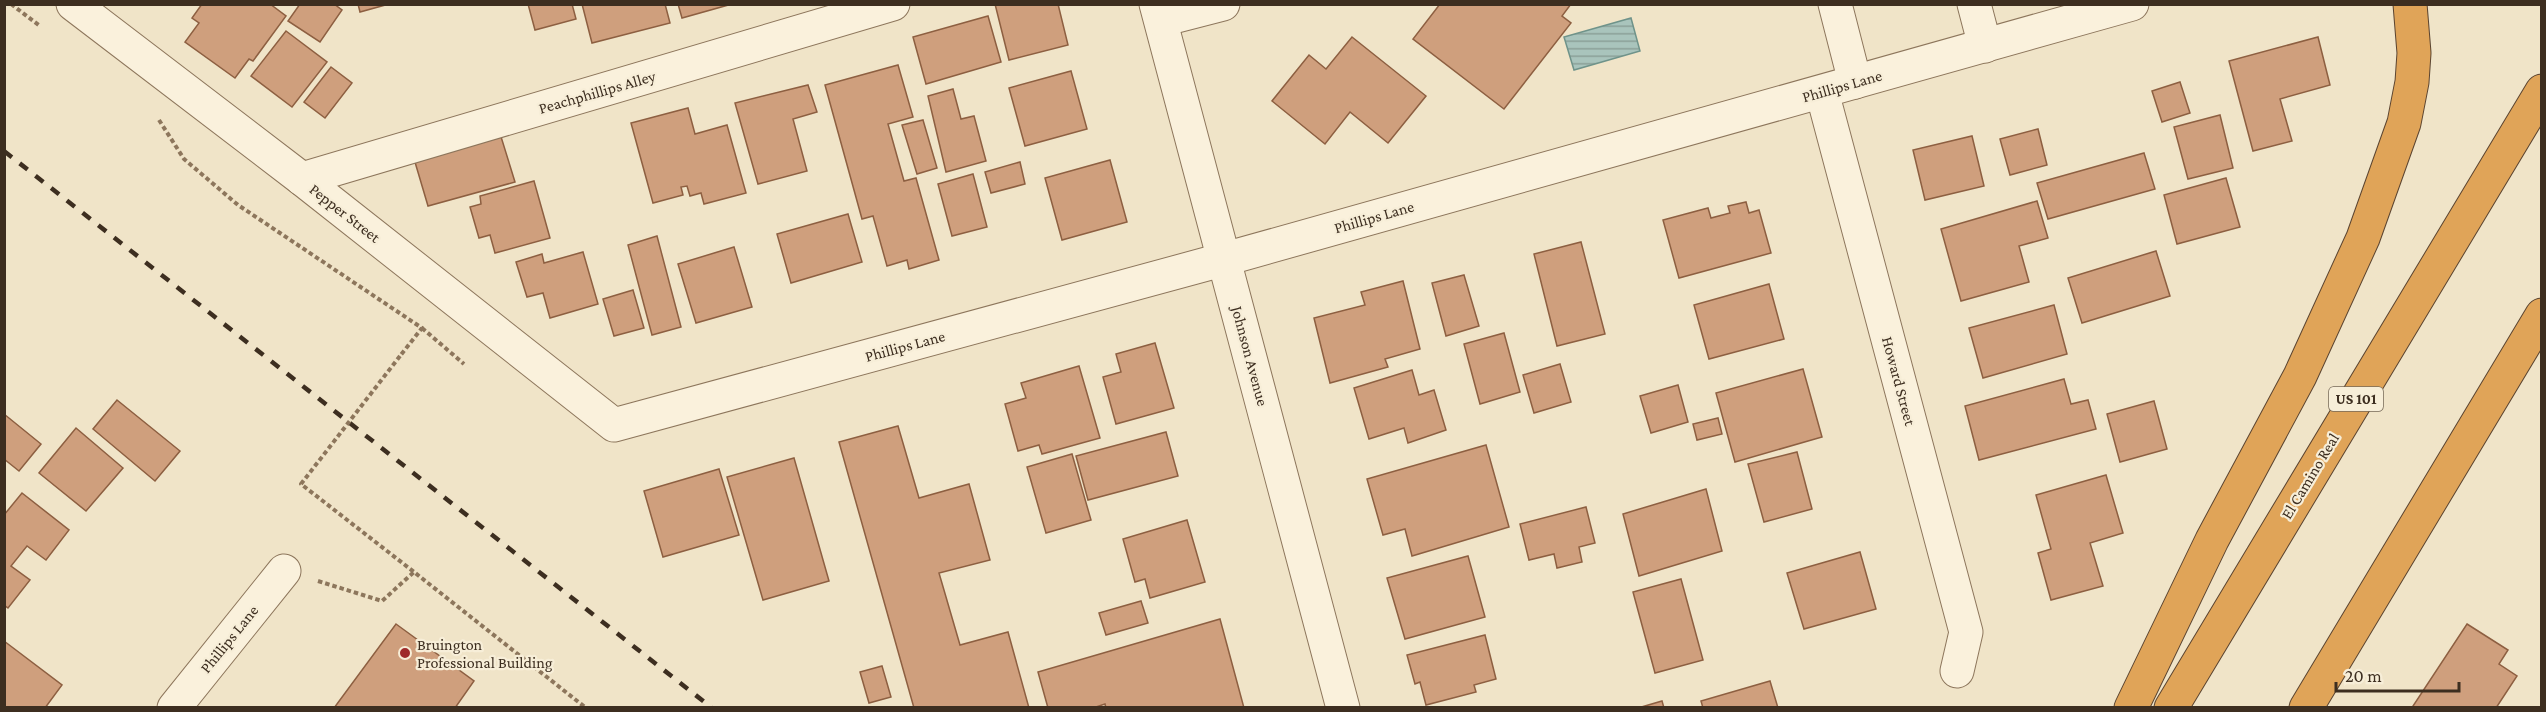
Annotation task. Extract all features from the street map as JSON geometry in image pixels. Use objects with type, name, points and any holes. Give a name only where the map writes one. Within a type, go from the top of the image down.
[{"type":"highway","points":[[2131,708],[2207,550],[2300,376],[2363,238],[2404,123],[2412,81],[2414,53],[2410,4]]},
{"type":"highway","name":"El Camino Real","points":[[2171,708],[2541,91]]},
{"type":"highway","points":[[2306,708],[2541,315]]},
{"type":"street","name":"Pepper Street","points":[[73,4],[302,179],[614,425]]},
{"type":"street","name":"Peachphillips Alley","points":[[302,179],[893,4]]},
{"type":"street","points":[[1158,12],[1223,4]]},
{"type":"street","points":[[1834,4],[1856,82]]},
{"type":"street","points":[[1974,4],[1985,46]]},
{"type":"street","name":"Phillips Lane","points":[[614,425],[1225,259],[2132,4]]},
{"type":"street","name":"Johnson Avenue","points":[[1158,12],[1343,708]]},
{"type":"street","name":"Howard Street","points":[[1822,92],[1966,632],[1957,671]]},
{"type":"street","name":"Phillips Lane","points":[[174,708],[285,571]]},
{"type":"path","points":[[184,159],[238,205],[422,328],[464,364]]},
{"type":"path","points":[[422,328],[302,484],[586,708]]},
{"type":"path","points":[[285,571],[382,601],[414,572]]},
{"type":"water","points":[[1631,18],[1640,51],[1574,70],[1564,37]]},
{"type":"building","points":[[202,4],[270,4],[286,16],[253,61],[249,59],[235,78],[185,42],[199,23],[192,18]]},
{"type":"building","points":[[300,4],[334,4],[342,10],[320,42],[288,21]]},
{"type":"building","points":[[358,4],[389,4],[360,12]]},
{"type":"building","points":[[528,4],[572,4],[576,19],[535,30]]},
{"type":"building","points":[[582,4],[665,4],[670,23],[592,43]]},
{"type":"building","points":[[678,4],[732,4],[682,18]]},
{"type":"building","points":[[995,4],[1058,4],[1068,45],[1009,60]]},
{"type":"building","points":[[1440,4],[1571,4],[1562,16],[1571,23],[1504,109],[1413,39]]},
{"type":"building","points":[[988,16],[1001,62],[926,84],[913,37]]},
{"type":"building","points":[[286,31],[327,62],[292,107],[251,76]]},
{"type":"building","points":[[1352,37],[1426,96],[1388,143],[1350,112],[1325,144],[1272,101],[1309,55],[1326,69]]},
{"type":"building","points":[[2318,37],[2330,85],[2280,99],[2292,141],[2253,151],[2229,61]]},
{"type":"building","points":[[898,65],[913,117],[888,124],[904,181],[916,178],[939,260],[909,269],[907,260],[887,266],[873,216],[862,219],[825,85]]},
{"type":"building","points":[[331,67],[352,83],[325,118],[304,102]]},
{"type":"building","points":[[1071,71],[1087,129],[1025,146],[1009,88]]},
{"type":"building","points":[[2180,82],[2190,113],[2162,122],[2152,91]]},
{"type":"building","points":[[808,85],[817,112],[793,119],[807,171],[758,184],[735,103]]},
{"type":"building","points":[[953,89],[961,119],[974,116],[986,161],[946,172],[928,96]]},
{"type":"building","points":[[688,108],[695,134],[727,125],[746,193],[704,204],[701,193],[690,196],[687,186],[681,187],[683,195],[653,203],[631,123]]},
{"type":"building","points":[[2220,115],[2233,168],[2188,179],[2174,127]]},
{"type":"building","points":[[923,120],[937,168],[917,174],[902,125]]},
{"type":"building","points":[[498,127],[515,182],[428,206],[412,152]]},
{"type":"building","points":[[2038,129],[2047,165],[2010,175],[2000,139]]},
{"type":"building","points":[[1972,136],[1984,186],[1925,200],[1913,150]]},
{"type":"building","points":[[2144,153],[2155,189],[2048,219],[2037,183]]},
{"type":"building","points":[[1110,160],[1127,222],[1062,240],[1045,178]]},
{"type":"building","points":[[1020,162],[1025,184],[991,193],[985,172]]},
{"type":"building","points":[[973,174],[987,227],[952,236],[938,184]]},
{"type":"building","points":[[2226,178],[2240,227],[2177,244],[2164,195]]},
{"type":"building","points":[[534,181],[550,238],[495,253],[490,235],[479,238],[470,207],[481,204],[480,196]]},
{"type":"building","points":[[2037,201],[2048,238],[2019,246],[2029,282],[1961,301],[1941,229]]},
{"type":"building","points":[[1746,202],[1749,213],[1759,210],[1771,253],[1679,278],[1663,220],[1708,208],[1711,218],[1730,213],[1728,206]]},
{"type":"building","points":[[848,214],[862,262],[791,283],[777,234]]},
{"type":"building","points":[[657,236],[681,327],[652,335],[628,245]]},
{"type":"building","points":[[1581,242],[1605,334],[1557,346],[1534,254]]},
{"type":"building","points":[[734,247],[752,307],[696,323],[678,264]]},
{"type":"building","points":[[2156,251],[2170,296],[2082,323],[2068,278]]},
{"type":"building","points":[[583,252],[598,304],[550,318],[543,293],[527,297],[516,262],[542,254],[544,263]]},
{"type":"building","points":[[1464,275],[1479,326],[1446,336],[1432,283]]},
{"type":"building","points":[[1403,281],[1420,349],[1385,359],[1388,367],[1330,383],[1314,318],[1365,305],[1361,292]]},
{"type":"building","points":[[1769,284],[1784,339],[1709,359],[1694,305]]},
{"type":"building","points":[[633,290],[644,328],[614,336],[603,299]]},
{"type":"building","points":[[2054,305],[2067,354],[1983,378],[1969,328]]},
{"type":"building","points":[[1504,333],[1520,392],[1480,404],[1464,344]]},
{"type":"building","points":[[1155,343],[1174,408],[1116,424],[1103,377],[1121,372],[1116,354]]},
{"type":"building","points":[[1560,364],[1571,402],[1534,413],[1523,375]]},
{"type":"building","points":[[1079,366],[1100,438],[1042,454],[1039,445],[1018,451],[1005,404],[1026,398],[1021,383]]},
{"type":"building","points":[[1803,369],[1822,437],[1735,462],[1716,393]]},
{"type":"building","points":[[1412,370],[1419,395],[1434,390],[1446,430],[1408,443],[1404,428],[1369,439],[1354,388]]},
{"type":"building","points":[[2064,379],[2071,404],[2088,400],[2096,429],[1979,460],[1965,406]]},
{"type":"building","points":[[1678,385],[1688,422],[1651,433],[1640,396]]},
{"type":"building","points":[[117,400],[180,451],[155,481],[93,429]]},
{"type":"building","points":[[2154,401],[2167,449],[2120,462],[2107,414]]},
{"type":"building","points":[[4,414],[41,444],[19,471],[4,459]]},
{"type":"building","points":[[1718,418],[1722,434],[1697,440],[1693,424]]},
{"type":"building","points":[[898,426],[919,498],[969,484],[990,560],[939,573],[960,645],[1008,632],[1029,708],[914,708],[839,442]]},
{"type":"building","points":[[76,428],[123,468],[86,511],[39,473]]},
{"type":"building","points":[[1166,432],[1178,476],[1088,500],[1076,456]]},
{"type":"building","points":[[1486,445],[1509,527],[1412,556],[1405,529],[1383,535],[1367,479]]},
{"type":"building","points":[[1797,452],[1812,509],[1764,522],[1748,464]]},
{"type":"building","points":[[1072,454],[1091,520],[1046,533],[1027,467]]},
{"type":"building","points":[[794,458],[829,581],[763,600],[727,477]]},
{"type":"building","points":[[719,469],[739,535],[663,557],[644,491]]},
{"type":"building","points":[[2106,475],[2123,533],[2090,543],[2103,586],[2051,600],[2038,553],[2051,549],[2036,495]]},
{"type":"building","points":[[1706,489],[1722,551],[1639,576],[1623,514]]},
{"type":"building","points":[[22,493],[69,530],[46,560],[27,546],[11,566],[30,580],[8,608],[4,605],[4,515]]},
{"type":"building","points":[[1586,507],[1595,543],[1579,547],[1582,562],[1557,568],[1554,554],[1529,560],[1520,524]]},
{"type":"building","points":[[1187,520],[1205,582],[1150,598],[1145,579],[1135,582],[1123,539]]},
{"type":"building","points":[[1860,552],[1876,609],[1804,629],[1787,573]]},
{"type":"building","points":[[1468,556],[1485,617],[1405,639],[1387,578]]},
{"type":"building","points":[[1681,579],[1703,660],[1655,673],[1633,592]]},
{"type":"building","points":[[1141,601],[1148,623],[1106,635],[1099,613]]},
{"type":"building","points":[[1220,619],[1244,708],[1106,708],[1105,704],[1093,708],[1048,708],[1038,672]]},
{"type":"building","name":"Bruington Professional Building","points":[[396,624],[474,681],[455,708],[334,708]]},
{"type":"building","points":[[2467,624],[2508,650],[2499,664],[2517,676],[2496,708],[2416,708],[2413,706]]},
{"type":"building","points":[[1485,635],[1496,679],[1474,685],[1476,692],[1426,705],[1420,682],[1415,684],[1407,655]]},
{"type":"building","points":[[4,641],[62,685],[45,708],[4,708]]},
{"type":"building","points":[[882,666],[891,697],[869,703],[860,672]]},
{"type":"building","points":[[1770,681],[1778,708],[1703,708],[1701,701]]},
{"type":"building","points":[[1662,701],[1664,708],[1638,708]]},
{"type":"railway","points":[[4,151],[712,708]]},
{"type":"place","name":"Bruington Professional Building","points":[[405,653]]}]
